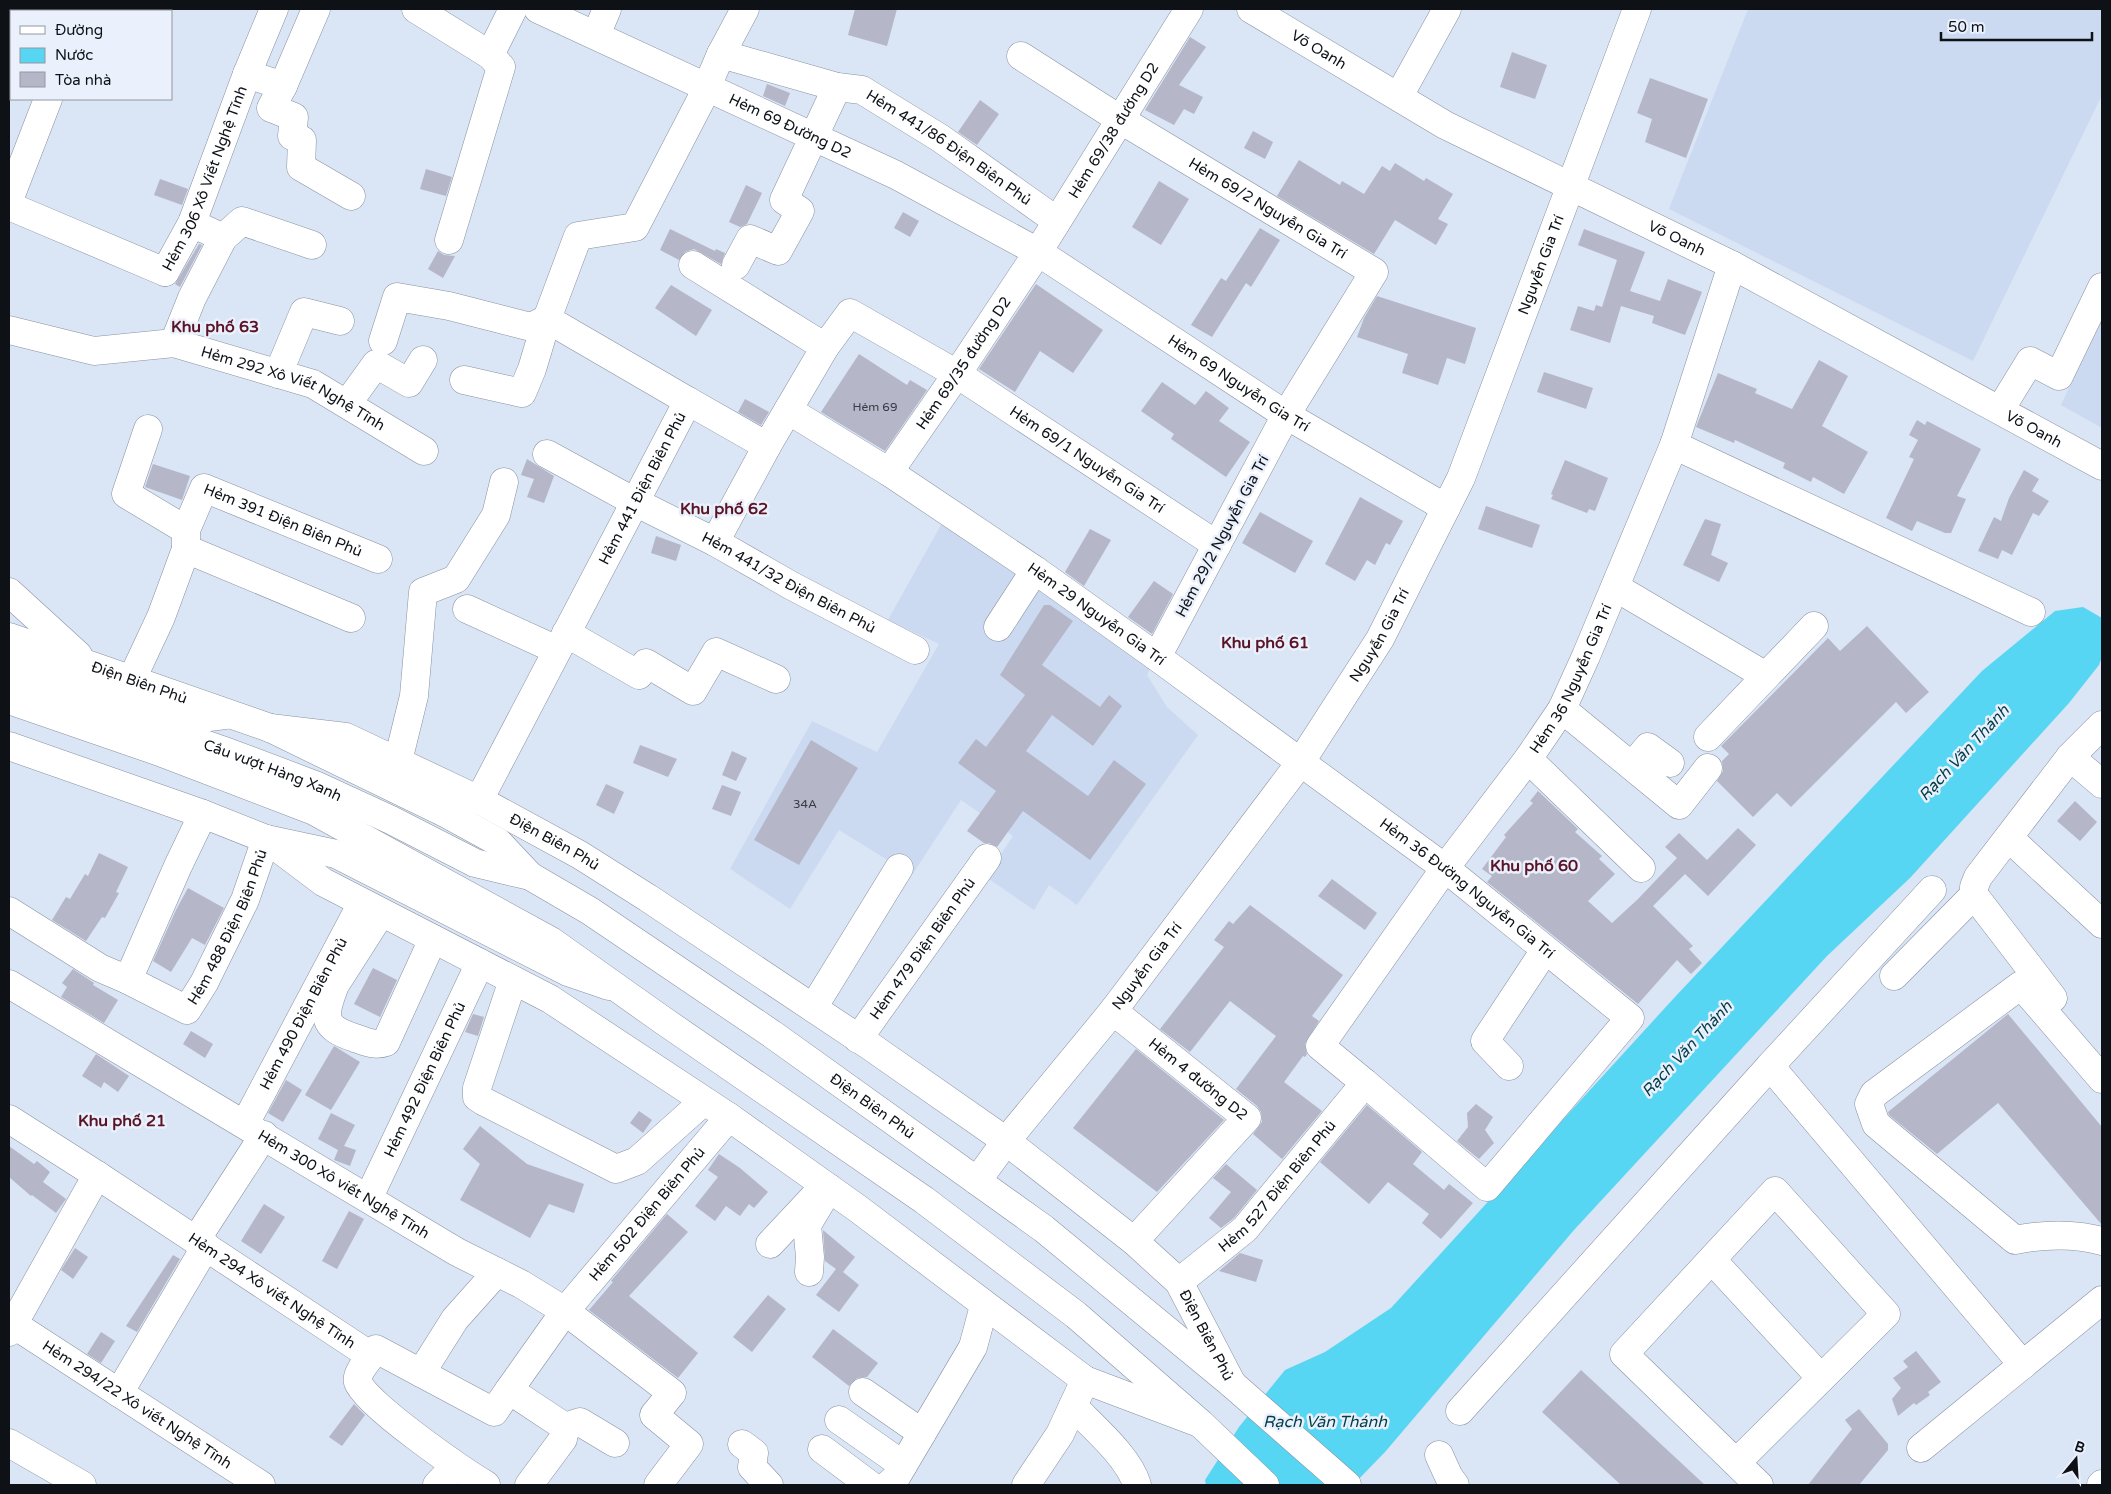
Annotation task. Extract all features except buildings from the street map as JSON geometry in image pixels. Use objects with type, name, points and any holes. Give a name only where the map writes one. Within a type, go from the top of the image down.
[{"type":"main road","name":"Hẻm 306 Xô Viết Nghệ Tĩnh","points":[[9,206],[164,272],[192,223],[247,74],[274,9]]},
{"type":"main road","points":[[316,9],[283,86],[271,108],[294,117],[292,136],[302,140],[300,167],[351,196]]},
{"type":"main road","points":[[416,9],[490,56],[501,67],[449,240]]},
{"type":"main road","points":[[490,56],[513,9]]},
{"type":"main road","name":"Hẻm 69 Đường D2","points":[[538,9],[708,86],[896,175],[1038,252]]},
{"type":"main road","points":[[596,35],[607,9]]},
{"type":"main road","name":"Hẻm 69/38 đường D2","points":[[1038,252],[1189,9]]},
{"type":"main road","name":"Võ Oanh","points":[[1251,9],[1446,124],[1732,265],[2102,466]]},
{"type":"main road","points":[[1399,96],[1447,9]]},
{"type":"main road","name":"Nguyễn Gia Trí","points":[[977,1180],[1006,1141],[1113,1011],[1300,763],[1380,640],[1461,478],[1637,9]]},
{"type":"main road","points":[[464,380],[522,393],[532,370],[547,319],[578,236],[635,227],[708,86],[721,54],[743,10]]},
{"type":"main road","name":"Hẻm 441/86 Điện Biên Phủ","points":[[721,54],[837,87],[862,90],[940,138],[1057,222]]},
{"type":"main road","name":"Hẻm 69/2 Nguyễn Gia Trí","points":[[1020,56],[1121,120],[1374,272],[1286,415]]},
{"type":"main road","points":[[247,74],[283,86]]},
{"type":"main road","points":[[736,265],[750,239],[778,251],[800,211],[784,200],[837,87]]},
{"type":"main road","points":[[9,200],[48,100]]},
{"type":"main road","points":[[174,343],[192,298],[223,238],[242,221],[312,245]]},
{"type":"main road","points":[[192,223],[223,238]]},
{"type":"main road","name":"Hẻm 69 Nguyễn Gia Trí","points":[[1038,252],[1286,415],[1446,508]]},
{"type":"main road","name":"Hẻm 69/35 đường D2","points":[[889,472],[958,374],[1038,252]]},
{"type":"main road","points":[[693,265],[825,346],[767,446],[715,542]]},
{"type":"main road","name":"Hẻm 36 Nguyễn Gia Trí","points":[[1365,1083],[1320,1046],[1445,868],[1528,759],[1562,709],[1674,445],[1732,265]]},
{"type":"main road","points":[[164,272],[165,283],[192,298]]},
{"type":"main road","points":[[2000,410],[2030,361],[2060,376],[2102,287]]},
{"type":"main road","points":[[383,341],[397,297],[449,306],[530,327],[547,319]]},
{"type":"main road","points":[[278,374],[304,312],[340,321]]},
{"type":"main road","name":"Hẻm 69/1 Nguyễn Gia Trí","points":[[825,346],[850,313],[958,374],[1217,546]]},
{"type":"main road","name":"Hẻm 441 Điện Biên Phủ","points":[[479,800],[688,401],[547,319]]},
{"type":"main road","name":"Hẻm 292 Xô Viết Nghệ Tĩnh","points":[[9,330],[94,351],[174,343],[313,384],[424,451]]},
{"type":"main road","points":[[348,404],[376,364],[409,383],[423,360]]},
{"type":"main road","points":[[688,401],[767,446]]},
{"type":"main road","name":"Hẻm 29 Nguyễn Gia Trí","points":[[788,410],[889,472],[1035,570],[1300,763]]},
{"type":"main road","name":"Hẻm 29/2 Nguyễn Gia Trí","points":[[1157,657],[1286,415]]},
{"type":"main road","points":[[148,429],[126,494],[186,540],[351,618]]},
{"type":"main road","points":[[1674,445],[2031,612]]},
{"type":"main road","name":"Hẻm 441/32 Điện Biên Phủ","points":[[547,454],[915,650]]},
{"type":"main road","points":[[398,761],[414,696],[423,592],[456,579],[496,515],[504,482]]},
{"type":"main road","name":"Hẻm 391 Điện Biên Phủ","points":[[132,679],[161,617],[204,488],[378,559]]},
{"type":"main road","points":[[998,627],[1035,570]]},
{"type":"main road","points":[[1615,587],[1766,676]]},
{"type":"main road","points":[[9,592],[89,664]]},
{"type":"main road","points":[[467,609],[562,641],[639,675],[646,663],[693,691],[716,652],[776,680]]},
{"type":"main road","points":[[1708,737],[1814,626]]},
{"type":"main road","name":"Điện Biên Phủ","points":[[9,637],[270,728],[448,814],[498,842],[530,876],[590,911],[772,1034],[1044,1229],[1232,1384]]},
{"type":"main road","points":[[9,660],[15,660],[184,720],[230,714]]},
{"type":"main road","name":"Cầu vượt Hàng Xanh","points":[[9,676],[230,753],[315,785],[391,820],[475,863],[530,876]]},
{"type":"main road","name":"Cầu vượt Hàng Xanh","points":[[9,700],[157,751],[314,811],[551,940],[620,990]]},
{"type":"main road","points":[[1562,709],[1679,805],[1708,768]]},
{"type":"main road","points":[[2102,725],[2070,757],[1978,877],[1974,887],[1974,895],[2067,1016],[2102,1057]]},
{"type":"main road","name":"Điện Biên Phủ","points":[[270,728],[346,737],[479,800],[603,870],[813,1008],[1006,1141],[1134,1241],[1179,1282],[1232,1384]]},
{"type":"main road","points":[[9,746],[203,814],[266,839],[336,854],[568,972],[620,990],[924,1200],[1076,1315],[1200,1423],[1265,1485]]},
{"type":"main road","points":[[1632,766],[1648,747],[1670,763]]},
{"type":"main road","points":[[2070,757],[2102,784]]},
{"type":"main road","points":[[1528,759],[1641,868]]},
{"type":"main road","name":"Hẻm 36 Đường Nguyễn Gia Trí","points":[[1300,763],[1445,868],[1630,1018],[1616,1037],[1487,1187],[1365,1083]]},
{"type":"main road","points":[[9,911],[100,968],[128,980],[203,814]]},
{"type":"main road","points":[[2009,838],[2102,924]]},
{"type":"main road","points":[[266,839],[323,882],[550,999],[729,1117],[827,1187],[1085,1380],[1200,1423]]},
{"type":"main road","name":"Hẻm 488 Điện Biên Phủ","points":[[128,980],[186,1010],[204,983],[245,900],[266,839]]},
{"type":"main road","name":"Hẻm 479 Điện Biên Phủ","points":[[858,1039],[987,858]]},
{"type":"main road","points":[[813,1008],[899,868]]},
{"type":"main road","points":[[1460,1412],[1770,1066],[1932,890]]},
{"type":"main road","points":[[1894,976],[1974,895]]},
{"type":"main road","points":[[371,908],[330,998],[328,1017],[330,1026],[335,1031],[369,1043],[378,1044],[386,1042],[432,939]]},
{"type":"main road","name":"Hẻm 490 Điện Biên Phủ","points":[[118,1393],[201,1243],[255,1130],[371,908]]},
{"type":"main road","points":[[1508,1066],[1485,1041],[1545,950]]},
{"type":"main road","name":"Hẻm 492 Điện Biên Phủ","points":[[369,1197],[480,963]]},
{"type":"main road","points":[[513,980],[477,1088],[477,1097],[483,1101],[616,1169],[638,1161],[704,1101]]},
{"type":"main road","name":"Hẻm 300 Xô viết Nghệ Tĩnh","points":[[9,984],[369,1197],[457,1252],[520,1284],[565,1311],[672,1392],[654,1415],[689,1444],[658,1485]]},
{"type":"main road","points":[[2102,1079],[2021,985],[1874,1094],[1869,1104],[1876,1124],[2015,1240],[2062,1234],[2080,1235],[2102,1241]]},
{"type":"main road","name":"Hẻm 4 đường D2","points":[[1113,1011],[1247,1118],[1134,1241]]},
{"type":"main road","points":[[1770,1066],[2023,1365]]},
{"type":"main road","name":"Hẻm 527 Điện Biên Phủ","points":[[1179,1282],[1245,1229],[1365,1083]]},
{"type":"main road","name":"Hẻm 502 Điện Biên Phủ","points":[[421,1373],[494,1412],[565,1311],[729,1117]]},
{"type":"main road","name":"Hẻm 294 Xô viết Nghệ Tĩnh","points":[[9,1119],[371,1356],[358,1376],[358,1382],[365,1392],[407,1429],[446,1476],[486,1485]]},
{"type":"main road","points":[[11,1328],[97,1175]]},
{"type":"main road","points":[[770,1244],[827,1187]]},
{"type":"main road","points":[[809,1272],[810,1257],[807,1225],[827,1187]]},
{"type":"main road","points":[[1736,1463],[1886,1314],[1776,1191],[1624,1354],[1736,1463],[1760,1485]]},
{"type":"main road","points":[[1712,1260],[1821,1378]]},
{"type":"main road","points":[[371,1356],[376,1349],[421,1373],[455,1320],[497,1272]]},
{"type":"main road","points":[[1921,1448],[2102,1300]]},
{"type":"main road","points":[[839,1420],[896,1475],[974,1347],[984,1306]]},
{"type":"main road","name":"Hẻm 294/22 Xô viết Nghệ Tĩnh","points":[[11,1328],[118,1393],[261,1485]]},
{"type":"main road","points":[[1026,1485],[1060,1434],[1085,1380]]},
{"type":"main road","points":[[1232,1384],[1347,1485]]},
{"type":"main road","points":[[509,1390],[565,1427]]},
{"type":"main road","points":[[863,1392],[922,1433]]},
{"type":"main road","points":[[1073,1406],[1130,1468],[1137,1485]]},
{"type":"main road","points":[[565,1427],[580,1422],[615,1443]]},
{"type":"main road","points":[[529,1485],[563,1439],[565,1427]]},
{"type":"main road","points":[[9,1443],[47,1476],[82,1485]]},
{"type":"main road","points":[[742,1444],[754,1453],[752,1467],[768,1485]]},
{"type":"main road","points":[[822,1449],[870,1485]]},
{"type":"main road","points":[[1439,1455],[1455,1485]]},
{"type":"shaded area","points":[[1748,9],[2102,9],[2102,95],[1973,361],[1669,209]]},
{"type":"shaded area","points":[[2102,317],[2102,428],[2061,405]]},
{"type":"shaded area","points":[[942,523],[1038,583],[1151,667],[1147,675],[1167,707],[1198,735],[1077,905],[1049,885],[1034,910],[986,877],[1013,836],[961,800],[912,875],[839,830],[790,909],[730,869],[812,721],[877,752],[939,644],[888,620]]},
{"type":"water","name":"Rạch Văn Thánh","points":[[2083,607],[2102,618],[2102,657],[2099,665],[2069,703],[1910,878],[1827,956],[1574,1230],[1385,1452],[1353,1485],[1206,1485],[1205,1480],[1239,1427],[1285,1370],[1325,1352],[1391,1308],[1674,998],[1982,671],[2055,611]]},
{"type":"district","name":"Khu phố 63","points":[[215,327]]},
{"type":"district","name":"Khu phố 62","points":[[724,509]]},
{"type":"district","name":"Khu phố 61","points":[[1265,643]]},
{"type":"district","name":"Khu phố 60","points":[[1534,866]]},
{"type":"district","name":"Khu phố 21","points":[[122,1121]]}]
